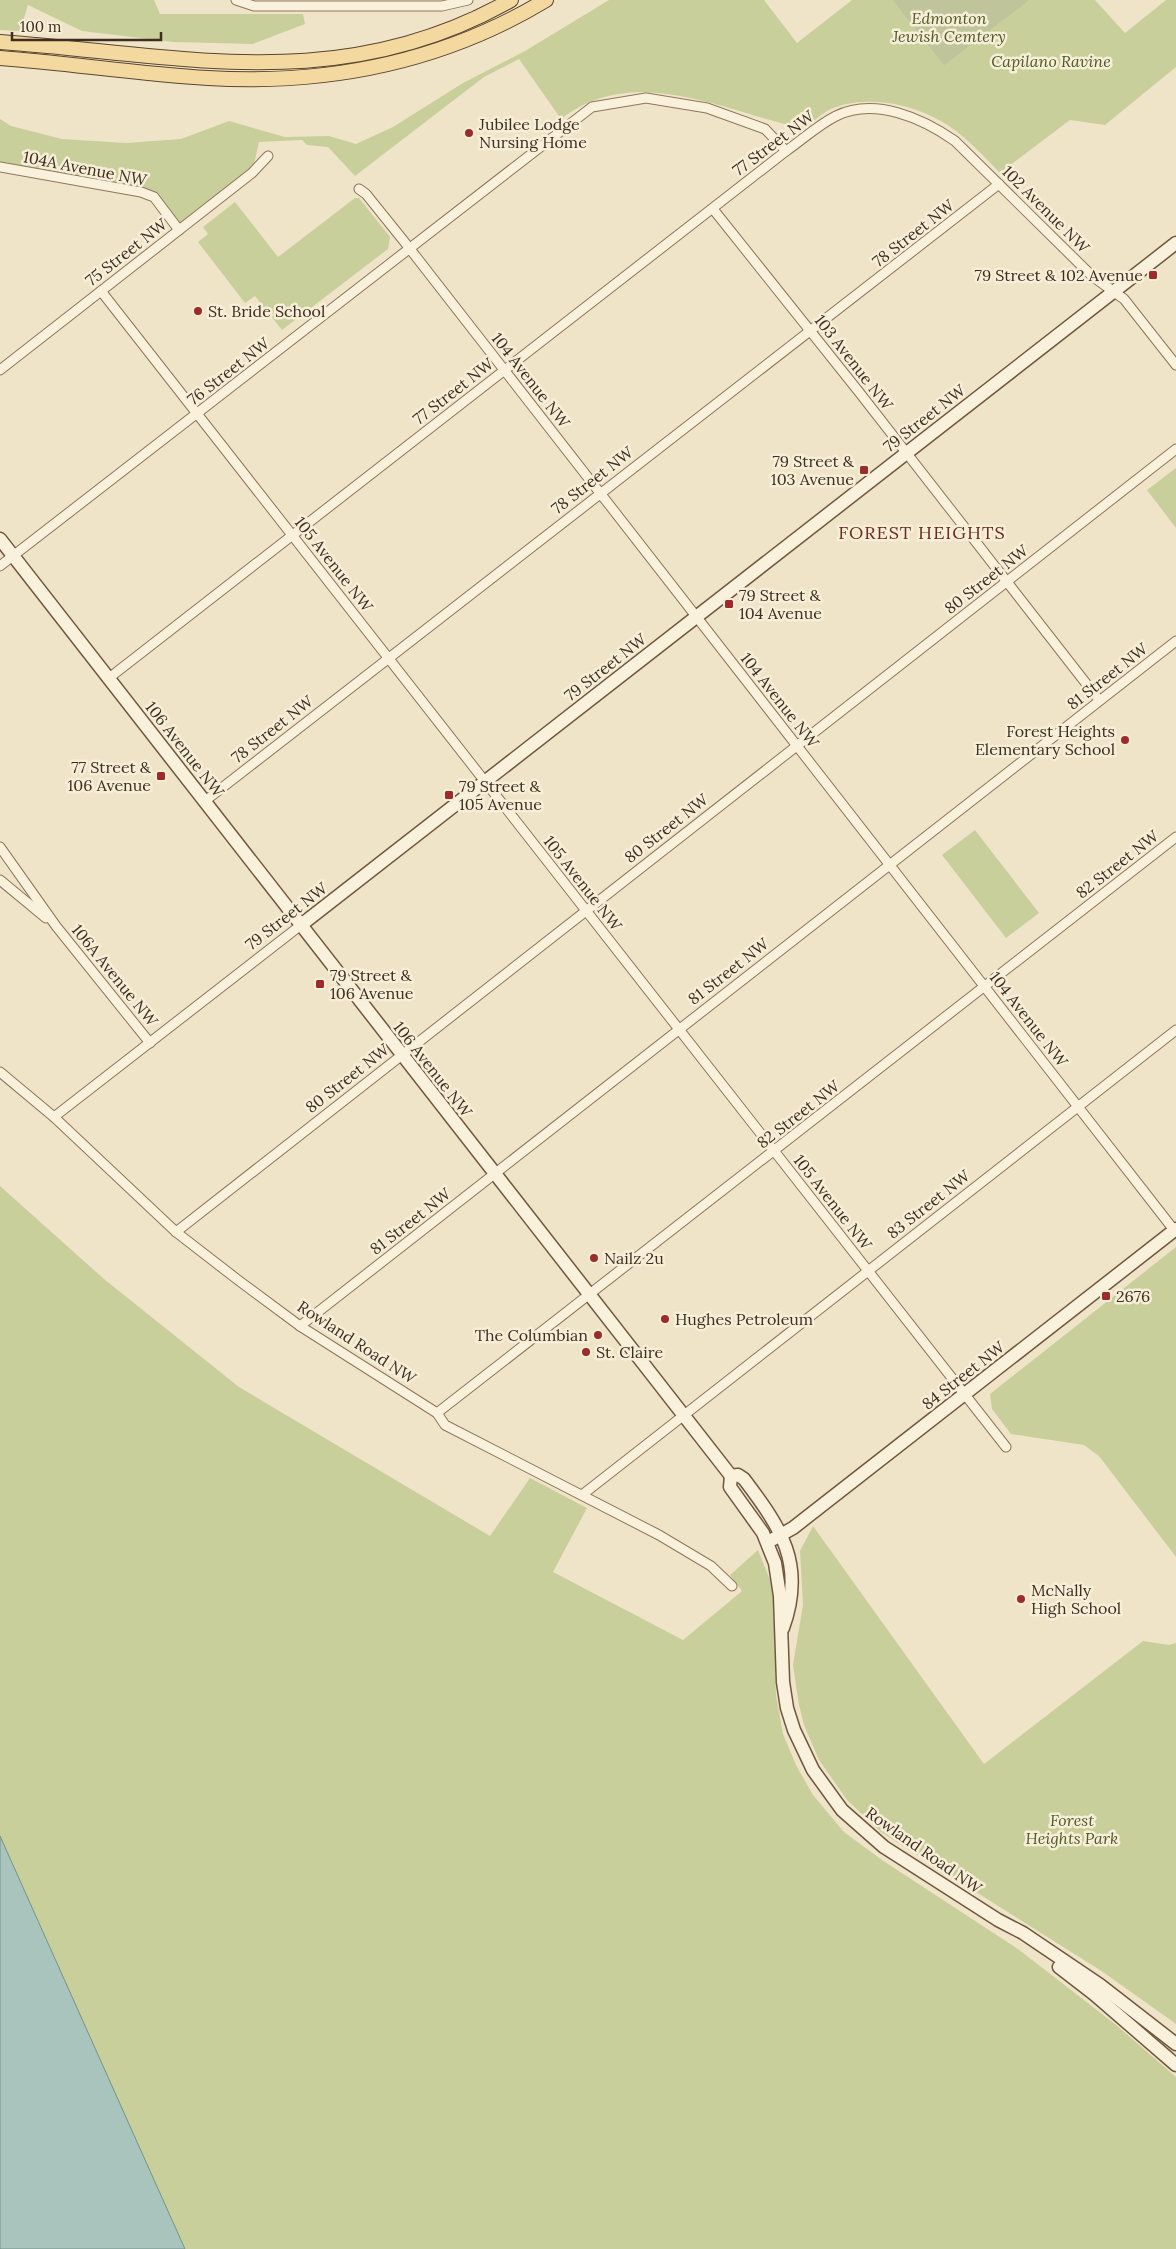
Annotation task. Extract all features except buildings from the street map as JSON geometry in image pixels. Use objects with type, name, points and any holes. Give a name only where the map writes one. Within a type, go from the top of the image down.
[{"type":"main road","points":[[0,42],[208,62],[253,64],[299,62],[357,55],[406,44],[462,24],[511,0]]},
{"type":"main road","points":[[0,58],[208,78],[273,79],[317,77],[361,71],[422,56],[484,33],[546,0]]},
{"type":"main road","name":"79 Street NW","points":[[301,925],[1176,243]]},
{"type":"main road","name":"106 Avenue NW","points":[[0,539],[731,1476],[730,1488],[768,1542]]},
{"type":"main road","name":"84 Street NW","points":[[768,1542],[783,1535],[1175,1230]]},
{"type":"main road","name":"106 Avenue NW","points":[[731,1476],[738,1475],[744,1479],[783,1535]]},
{"type":"main road","name":"Rowland Road NW","points":[[781,1634],[788,1613],[791,1588],[790,1562],[783,1535]]},
{"type":"main road","name":"Rowland Road NW","points":[[768,1542],[775,1563],[780,1596],[781,1657],[787,1708],[803,1751],[826,1791],[842,1810],[868,1835],[998,1920],[1094,1994],[1176,2065]]},
{"type":"main road","name":"Rowland Road NW","points":[[998,1920],[1023,1933],[1100,1985],[1176,2044]]},
{"type":"street","points":[[236,0],[254,6],[321,3],[442,6],[468,0]]},
{"type":"street","name":"76 Street NW","points":[[0,566],[592,107],[646,98],[707,108],[765,129],[786,152]]},
{"type":"street","name":"77 Street NW","points":[[109,678],[786,152],[836,116],[853,110],[872,109]]},
{"type":"street","name":"102 Avenue NW","points":[[872,109],[902,114],[943,132],[966,150],[1092,276],[1124,299],[1176,365]]},
{"type":"street","name":"75 Street NW","points":[[0,370],[252,173],[268,156]]},
{"type":"street","name":"104A Avenue NW","points":[[0,167],[141,192],[154,197],[178,230]]},
{"type":"street","name":"78 Street NW","points":[[205,801],[998,184]]},
{"type":"street","name":"104 Avenue NW","points":[[360,189],[410,248],[796,746],[1175,1230]]},
{"type":"street","name":"103 Avenue NW","points":[[713,209],[1100,700]]},
{"type":"street","name":"105 Avenue NW","points":[[101,291],[1006,1447]]},
{"type":"street","name":"80 Street NW","points":[[176,1232],[1176,449]]},
{"type":"street","name":"81 Street NW","points":[[300,1326],[1176,641]]},
{"type":"street","name":"82 Street NW","points":[[437,1413],[590,1296],[1176,837]]},
{"type":"street","name":"106A Avenue NW","points":[[0,848],[56,926],[150,1043]]},
{"type":"street","name":"106A Avenue NW","points":[[0,880],[56,926]]},
{"type":"street","name":"79 Street NW","points":[[54,1117],[301,925]]},
{"type":"street","name":"83 Street NW","points":[[582,1495],[1176,1030]]},
{"type":"street","name":"Rowland Road NW","points":[[0,1072],[54,1117],[176,1232],[300,1326],[437,1413],[445,1425],[674,1544],[711,1566],[732,1586]]},
{"type":"green space","points":[[0,0],[154,0],[160,14],[303,14],[305,24],[253,44],[173,42],[82,31],[28,5],[20,31],[0,30]]},
{"type":"green space","name":"Capilano Ravine","points":[[609,0],[764,0],[797,43],[852,0],[892,0],[944,66],[1030,0],[1095,0],[1125,33],[1166,0],[1176,0],[1176,67],[1105,125],[1070,120],[1009,166],[1003,176],[956,131],[929,115],[899,105],[867,102],[851,103],[827,111],[801,128],[710,103],[648,92],[618,94],[589,102],[561,119],[519,59],[484,77],[355,176],[328,147],[307,145],[302,140],[259,142],[252,173],[179,230],[154,197],[0,167],[0,119],[11,126],[62,139],[126,143],[181,139],[229,121],[285,137],[329,136],[356,144],[393,127],[463,83],[525,51]]},
{"type":"green space","name":"Edmonton Jewish Cemtery","points":[[892,0],[1030,0],[944,66]]},
{"type":"green space","points":[[355,198],[359,198],[390,237],[388,249],[282,330],[255,296],[245,303],[198,242],[208,234],[203,227],[235,202],[278,257]]},
{"type":"green space","points":[[1176,468],[1176,528],[1147,490]]},
{"type":"green space","points":[[975,830],[1039,913],[1006,938],[942,855]]},
{"type":"green space","points":[[0,1186],[104,1279],[239,1387],[490,1536],[530,1478],[587,1508],[553,1572],[683,1640],[742,1591],[730,1575],[758,1550],[770,1580],[773,1596],[776,1695],[783,1734],[796,1765],[813,1795],[844,1832],[882,1860],[1018,1949],[1115,2024],[1176,2077],[1176,2249],[185,2249],[0,1836]]},
{"type":"green space","points":[[1176,1247],[1176,1557],[1099,1456],[1084,1445],[1011,1434],[992,1409],[990,1394]]},
{"type":"green space","name":"Forest Heights Park","points":[[813,1526],[984,1764],[1143,1641],[1169,1645],[1176,1643],[1176,2024],[1103,1972],[881,1832],[847,1800],[819,1760],[804,1725],[793,1665],[803,1605],[800,1551]]},
{"type":"water","points":[[0,1836],[185,2249],[0,2249]]},
{"type":"place","name":"Jubilee Lodge Nursing Home","points":[[469,133]]},
{"type":"place","name":"79 Street & 102 Avenue","points":[[1153,275]]},
{"type":"place","name":"St. Bride School","points":[[198,311]]},
{"type":"place","name":"79 Street & 103 Avenue","points":[[864,470]]},
{"type":"place","name":"79 Street & 104 Avenue","points":[[729,604]]},
{"type":"place","name":"Forest Heights Elementary School","points":[[1125,740]]},
{"type":"place","name":"77 Street & 106 Avenue","points":[[161,776]]},
{"type":"place","name":"79 Street & 105 Avenue","points":[[449,795]]},
{"type":"place","name":"79 Street & 106 Avenue","points":[[320,984]]},
{"type":"place","name":"Nailz 2u","points":[[594,1258]]},
{"type":"place","name":"2676","points":[[1106,1296]]},
{"type":"place","name":"Hughes Petroleum","points":[[665,1319]]},
{"type":"place","name":"The Columbian","points":[[598,1335]]},
{"type":"place","name":"St. Claire","points":[[586,1352]]},
{"type":"place","name":"McNally High School","points":[[1021,1599]]},
{"type":"district","name":"FOREST HEIGHTS","points":[[922,533]]}]
